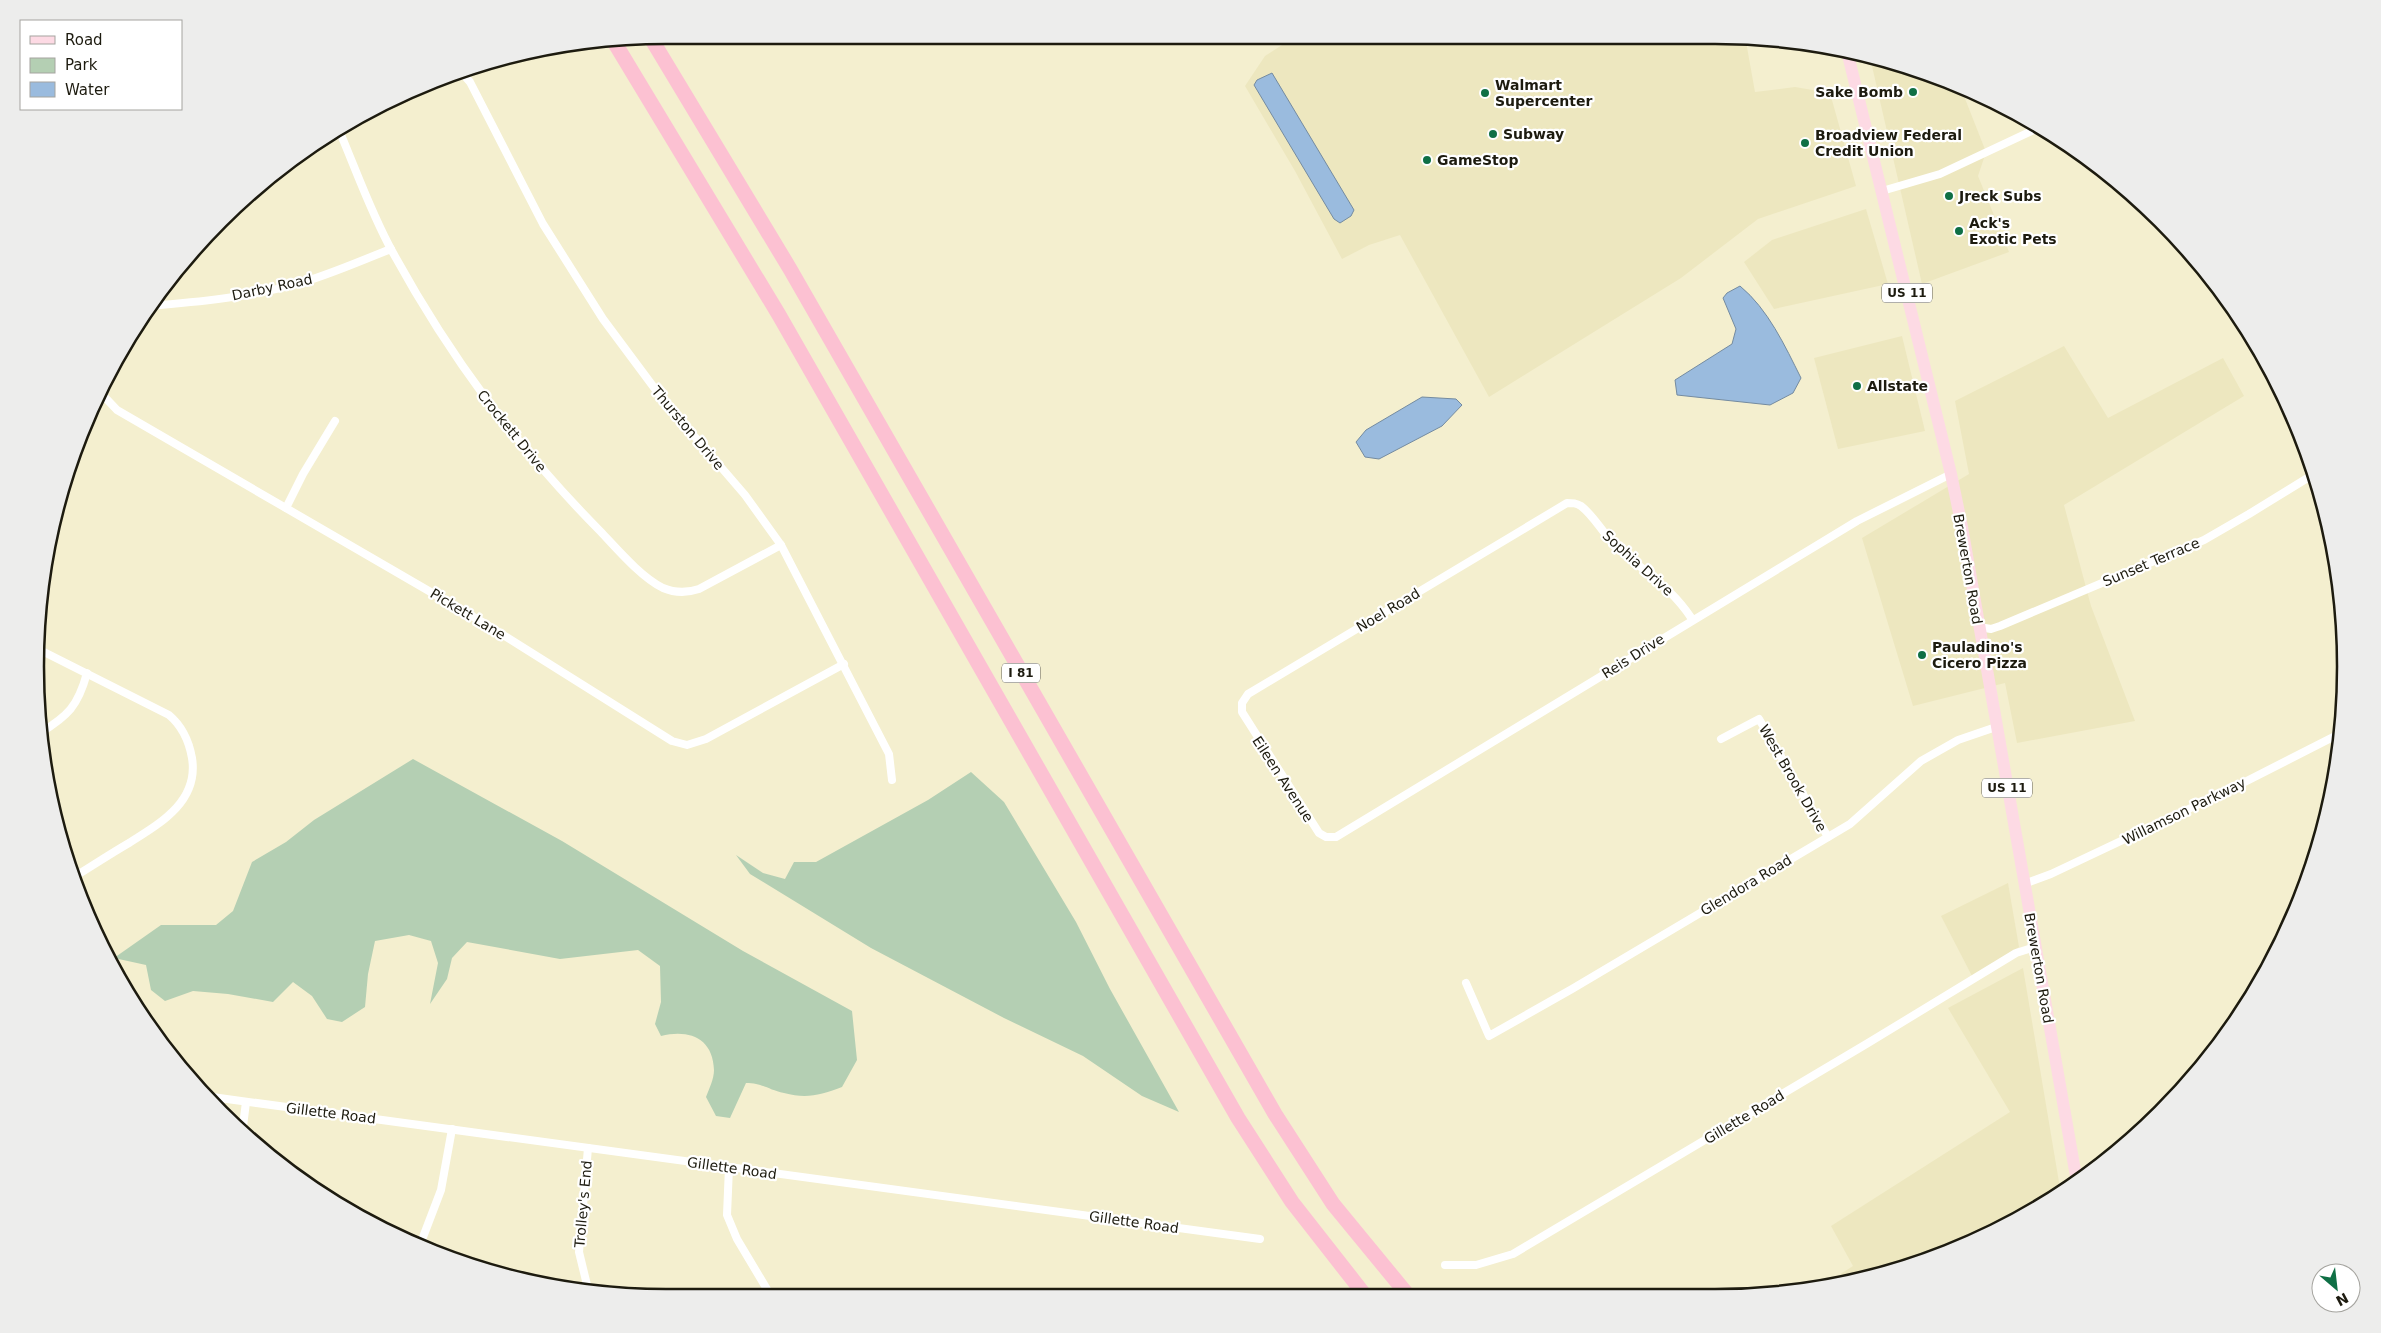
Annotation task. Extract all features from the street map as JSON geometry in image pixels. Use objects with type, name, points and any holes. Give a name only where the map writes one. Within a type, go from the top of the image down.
[{"type":"highway","name":"I 81","points":[[655,44],[790,269],[1274,1114],[1333,1204],[1402,1289]]},
{"type":"highway","name":"I 81","points":[[617,46],[784,324],[1238,1118],[1292,1202],[1360,1289]]},
{"type":"main road","name":"Brewerton Road","points":[[1849,59],[1951,474],[2075,1174]]},
{"type":"street","name":"Thurston Drive","points":[[466,77],[470,82],[543,224],[603,319],[664,401],[745,495],[781,545],[889,754],[892,780]]},
{"type":"street","points":[[1882,191],[1940,174],[2031,130]]},
{"type":"street","name":"Crockett Drive","points":[[341,136],[390,249],[468,377],[503,423],[579,511],[653,581],[671,591],[688,593],[781,545]]},
{"type":"street","name":"Darby Road","points":[[160,305],[261,292],[296,284],[336,271],[390,249]]},
{"type":"street","name":"Pickett Lane","points":[[105,398],[117,410],[484,623],[672,741],[687,745],[706,739],[844,664]]},
{"type":"street","points":[[286,508],[303,474],[335,421]]},
{"type":"street","name":"Reis Drive","points":[[1319,833],[1326,837],[1341,834],[1692,619],[1857,521],[1951,474]]},
{"type":"street","name":"Sunset Terrace","points":[[1979,627],[1991,629],[2000,626],[2178,552],[2249,514],[2308,478]]},
{"type":"street","name":"Sophia Drive","points":[[1556,508],[1567,503],[1575,503],[1583,508],[1616,546],[1653,575],[1676,598],[1692,619]]},
{"type":"street","name":"Noel Road","points":[[1248,725],[1242,712],[1242,703],[1248,694],[1556,508]]},
{"type":"street","points":[[44,652],[169,715],[176,721],[190,748],[194,767],[188,793],[175,811],[160,823],[79,874]]},
{"type":"street","points":[[47,728],[69,712],[82,691],[87,673]]},
{"type":"street","name":"West Brook Drive","points":[[1721,739],[1759,719],[1828,837]]},
{"type":"street","name":"Eileen Avenue","points":[[1248,725],[1319,833]]},
{"type":"street","name":"Glendora Road","points":[[1466,983],[1489,1036],[1572,989],[1850,824],[1875,804],[1921,761],[1958,740],[1996,726]]},
{"type":"street","name":"Willamson Parkway","points":[[2024,884],[2051,874],[2216,796],[2333,737]]},
{"type":"street","name":"Gillette Road","points":[[1445,1266],[1476,1264],[1513,1254],[1868,1043],[2016,952],[2035,947]]},
{"type":"street","name":"Gillette Road","points":[[217,1098],[1260,1239]]},
{"type":"street","points":[[243,1123],[246,1102]]},
{"type":"street","points":[[422,1239],[441,1190],[452,1129]]},
{"type":"street","name":"Trolley's End","points":[[587,1284],[579,1252],[588,1148]]},
{"type":"street","points":[[729,1167],[727,1215],[737,1238],[767,1289]]},
{"type":"shaded area","points":[[1284,44],[1747,45],[1755,92],[1795,87],[1830,93],[1856,186],[1758,219],[1681,278],[1489,397],[1400,235],[1369,245],[1342,259],[1295,171],[1245,86],[1265,56]]},
{"type":"shaded area","points":[[1876,65],[1915,77],[1964,96],[1986,152],[1978,176],[2009,252],[1922,284],[1872,66]]},
{"type":"shaded area","points":[[1866,209],[1888,284],[1774,309],[1744,262],[1772,240]]},
{"type":"shaded area","points":[[1902,336],[1925,431],[1838,449],[1814,358]]},
{"type":"shaded area","points":[[2064,346],[2108,418],[2223,358],[2244,396],[2064,505],[2091,606],[2135,721],[2017,743],[2005,683],[1913,706],[1862,538],[1969,474],[1955,401]]},
{"type":"shaded area","points":[[2008,883],[2019,947],[1972,976],[1941,916]]},
{"type":"shaded area","points":[[2023,968],[2059,1184],[2026,1206],[1953,1242],[1876,1268],[1836,1277],[1853,1266],[1831,1226],[2010,1112],[1948,1008]]},
{"type":"green space","points":[[413,759],[562,841],[743,951],[852,1011],[857,1060],[842,1087],[820,1094],[807,1096],[792,1095],[757,1084],[746,1083],[730,1118],[716,1116],[706,1097],[714,1073],[713,1059],[709,1050],[698,1038],[690,1035],[671,1034],[661,1036],[655,1024],[661,1002],[660,966],[638,950],[560,959],[467,942],[452,958],[447,979],[430,1004],[438,963],[431,941],[409,935],[375,941],[368,974],[365,1007],[342,1022],[327,1019],[312,996],[293,982],[273,1002],[228,994],[193,991],[165,1001],[151,990],[146,965],[117,959],[116,957],[161,925],[216,925],[233,911],[252,862],[286,842],[314,820]]},
{"type":"green space","points":[[971,772],[1004,802],[1076,922],[1110,989],[1179,1112],[1142,1096],[1083,1056],[1004,1018],[871,948],[750,874],[736,855],[763,873],[785,879],[794,862],[816,862],[928,800]]},
{"type":"water","points":[[1272,73],[1354,210],[1351,216],[1340,223],[1334,219],[1254,85],[1257,80]]},
{"type":"water","points":[[1740,286],[1750,295],[1767,317],[1801,378],[1793,393],[1770,405],[1677,395],[1675,380],[1732,344],[1736,329],[1723,298],[1727,293]]},
{"type":"water","points":[[1422,397],[1456,399],[1462,405],[1442,426],[1379,459],[1365,457],[1356,442],[1366,430]]},
{"type":"place","name":"Sake Bomb","points":[[1913,92]]},
{"type":"place","name":"Walmart Supercenter","points":[[1485,93]]},
{"type":"place","name":"Subway","points":[[1493,134]]},
{"type":"place","name":"Broadview Federal Credit Union","points":[[1805,143]]},
{"type":"place","name":"GameStop","points":[[1427,160]]},
{"type":"place","name":"Jreck Subs","points":[[1949,196]]},
{"type":"place","name":"Ack's Exotic Pets","points":[[1959,231]]},
{"type":"place","name":"Allstate","points":[[1857,386]]},
{"type":"place","name":"Pauladino's Cicero Pizza","points":[[1922,655]]}]
